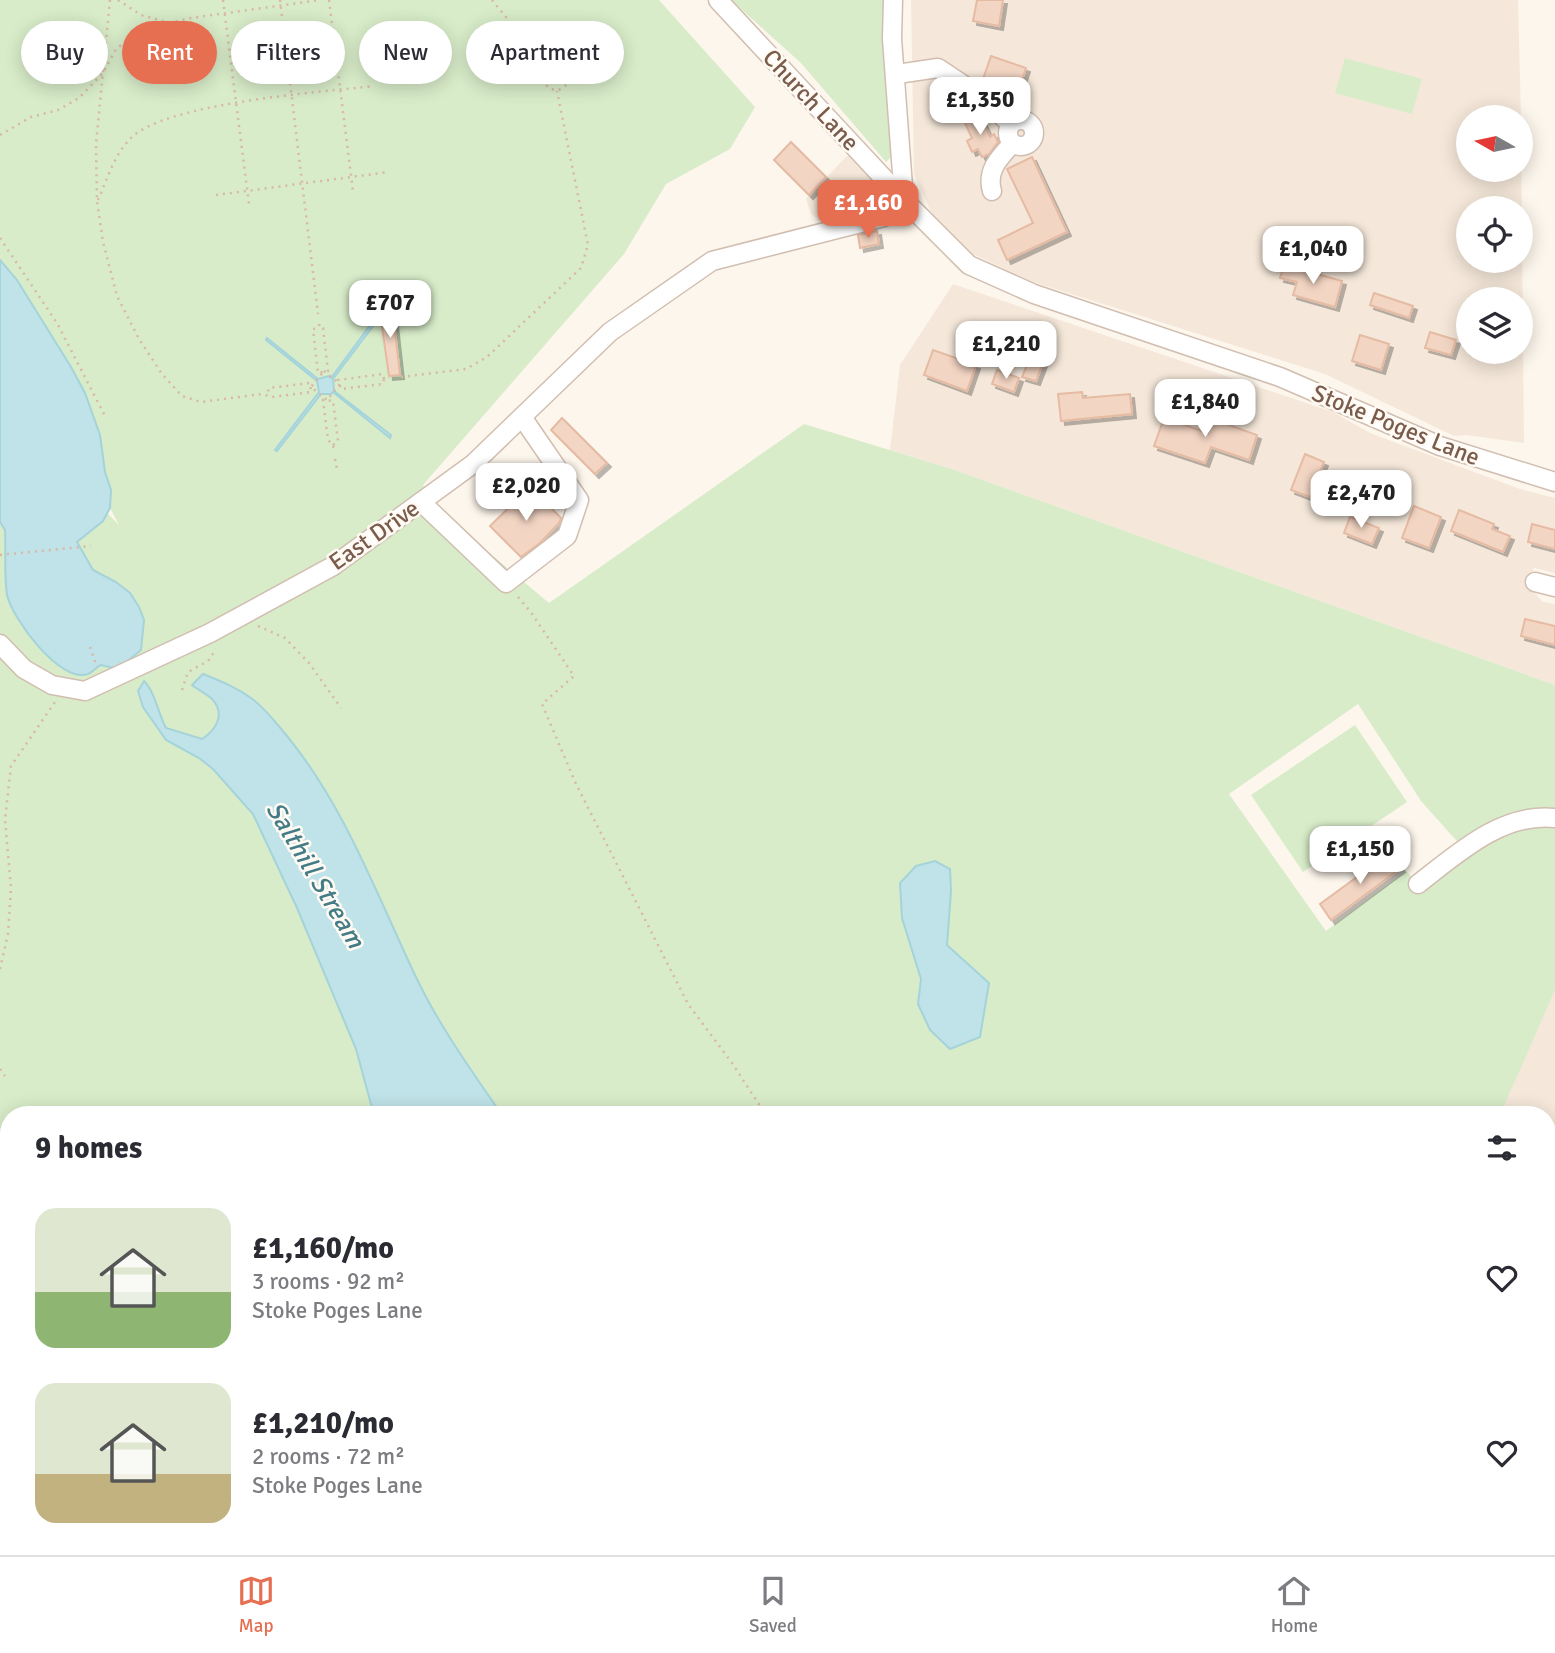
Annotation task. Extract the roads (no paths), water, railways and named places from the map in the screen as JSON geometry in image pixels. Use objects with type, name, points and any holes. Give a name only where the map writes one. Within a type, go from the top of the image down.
[{"type":"street","name":"Church Lane","points":[[718,0],[904,200]]},
{"type":"street","points":[[893,0],[892,39],[897,74],[904,200]]},
{"type":"street","points":[[897,74],[938,68],[974,92],[1011,124]]},
{"type":"street","points":[[1019,120],[1027,121],[1034,132],[1029,144],[1021,147],[1013,144],[1007,132],[1011,124],[1019,120]]},
{"type":"street","points":[[992,191],[991,171],[1013,144]]},
{"type":"street","name":"East Drive","points":[[0,644],[24,668],[52,685],[85,691],[230,622],[333,566],[474,464],[610,332],[712,261],[884,217],[904,200]]},
{"type":"street","name":"Stoke Poges Lane","points":[[904,200],[969,265],[1034,294],[1280,377],[1440,446],[1555,482]]},
{"type":"street","points":[[421,502],[506,583],[567,536],[579,500],[523,417]]},
{"type":"street","points":[[1418,884],[1494,829],[1542,816],[1555,818]]},
{"type":"water","points":[[0,260],[17,280],[71,367],[85,393],[100,435],[105,472],[111,490],[110,508],[103,521],[77,542],[93,570],[130,593],[144,620],[141,650],[118,669],[101,665],[88,674],[77,674],[64,669],[27,633],[7,595],[5,530],[0,522]]},
{"type":"water","points":[[374,320],[376,322],[333,379],[334,391],[391,435],[390,438],[333,392],[321,394],[277,451],[275,450],[319,392],[317,381],[266,340],[267,338],[318,379],[329,376],[331,378]]},
{"type":"water","name":"Salthill Stream","points":[[203,674],[245,694],[266,711],[308,763],[343,821],[434,1011],[496,1106],[372,1106],[356,1049],[297,908],[253,814],[213,769],[166,740],[143,707],[138,691],[144,681],[151,691],[166,728],[202,739],[218,721],[218,710],[212,699],[192,685]]},
{"type":"water","points":[[935,861],[950,869],[947,945],[989,983],[980,1037],[950,1049],[930,1030],[918,1004],[921,979],[902,918],[900,883],[916,866]]}]
